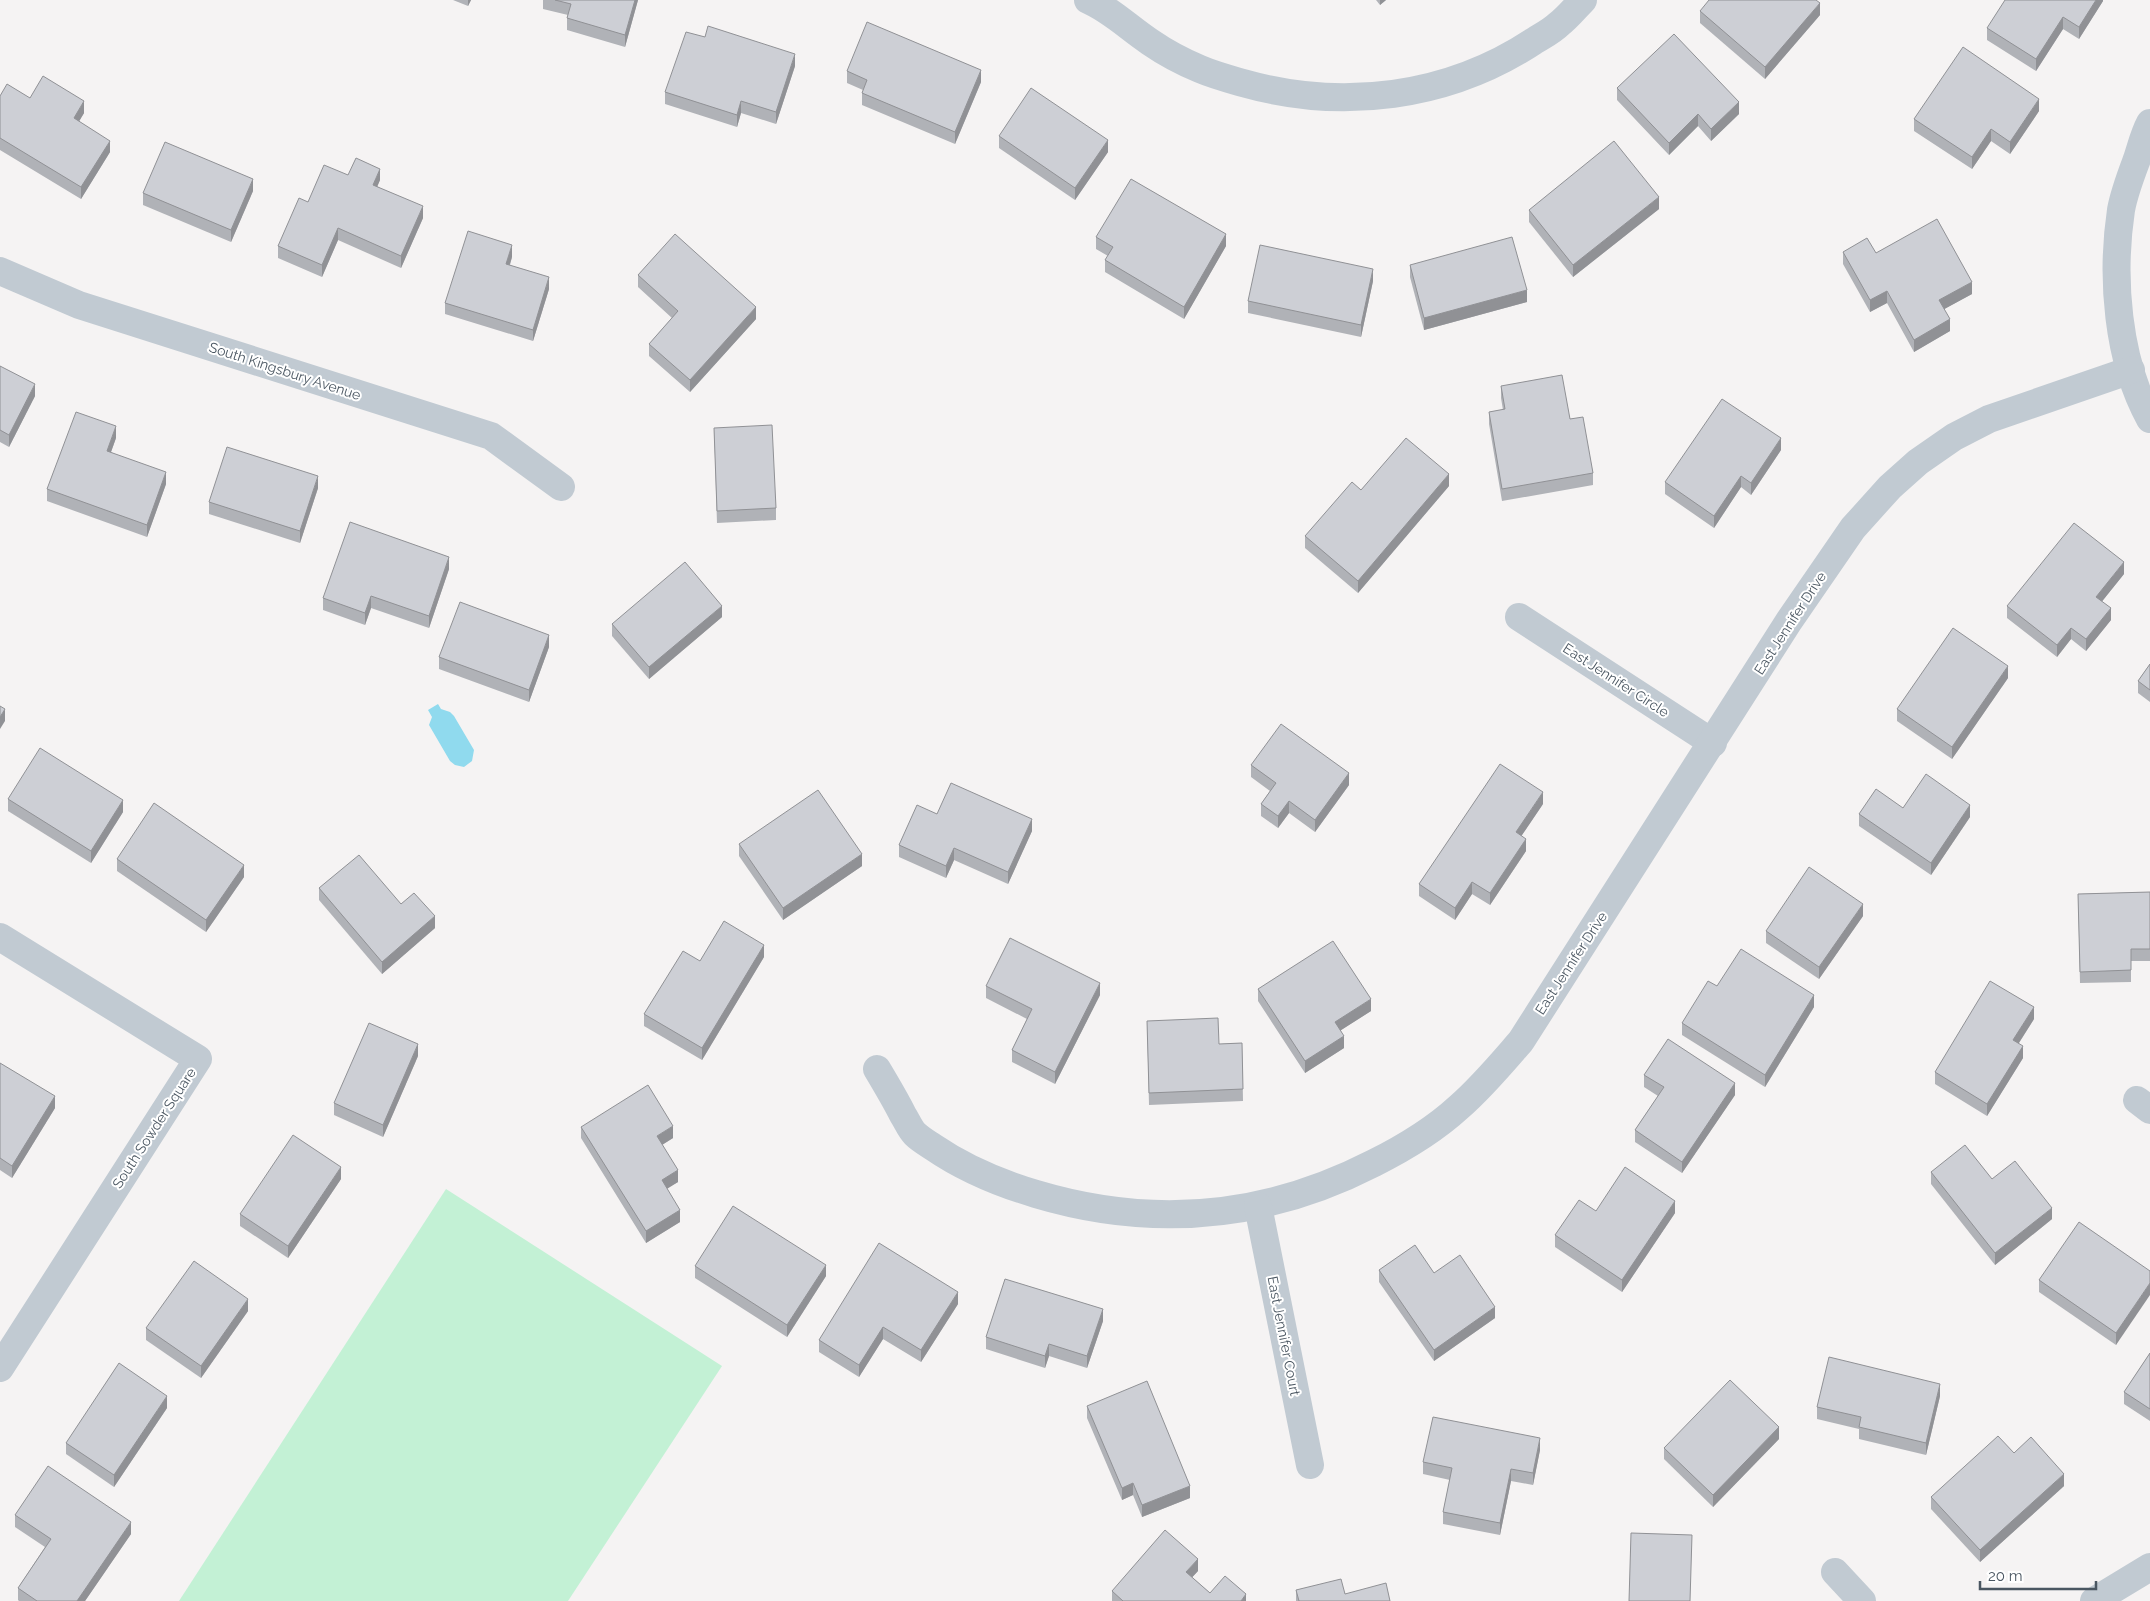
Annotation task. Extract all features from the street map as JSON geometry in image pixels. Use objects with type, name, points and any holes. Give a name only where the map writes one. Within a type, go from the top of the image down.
[{"type":"street","points":[[1088,0],[1119,19],[1157,47],[1202,70],[1270,90],[1313,96],[1353,97],[1394,95],[1437,86],[1481,71],[1521,50],[1559,25],[1583,0]]},
{"type":"street","points":[[2150,123],[2121,208],[2116,281],[2120,321],[2131,370],[2150,419]]},
{"type":"street","name":"South Kingsbury Avenue","points":[[0,271],[78,305],[491,436],[561,487]]},
{"type":"street","name":"East Jennifer Drive","points":[[877,1069],[914,1134],[947,1157],[975,1172],[1018,1189],[1058,1201],[1126,1212],[1200,1214],[1258,1206],[1312,1191],[1352,1174],[1389,1155],[1423,1135],[1458,1108],[1486,1081],[1521,1041],[1713,743],[1789,621],[1848,536],[1890,487],[1918,462],[1954,437],[1989,418],[2131,370]]},
{"type":"street","name":"East Jennifer Circle","points":[[1519,617],[1713,743]]},
{"type":"street","name":"South Sowder Square","points":[[0,937],[198,1059],[0,1368]]},
{"type":"street","name":"East Jennifer Court","points":[[1258,1206],[1310,1465]]},
{"type":"street","points":[[2094,1601],[2150,1567]]},
{"type":"street","points":[[1835,1572],[1862,1601]]},
{"type":"green space","points":[[446,1189],[722,1366],[568,1601],[179,1601]]},
{"type":"water","points":[[438,704],[441,709],[450,712],[454,716],[474,750],[472,761],[464,767],[455,765],[450,761],[429,725],[432,717],[428,710]]},
{"type":"building","points":[[555,0],[635,0],[625,35],[567,18],[571,4]]},
{"type":"building","points":[[1709,0],[1816,0],[1820,3],[1765,67],[1700,11]]},
{"type":"building","points":[[2005,0],[2096,0],[2079,27],[2063,17],[2036,59],[1987,28]]},
{"type":"building","points":[[867,22],[981,70],[955,132],[862,93],[867,80],[847,71]]},
{"type":"building","points":[[708,26],[795,54],[776,112],[741,101],[737,115],[665,92],[686,32],[705,37]]},
{"type":"building","points":[[1674,34],[1739,102],[1711,129],[1698,114],[1669,143],[1617,88]]},
{"type":"building","points":[[1963,47],[2039,99],[2010,142],[1991,129],[1972,157],[1914,119]]},
{"type":"building","points":[[43,76],[84,101],[74,118],[110,141],[81,187],[0,138],[0,96],[7,84],[30,98]]},
{"type":"building","points":[[1031,88],[1108,140],[1075,188],[999,136]]},
{"type":"building","points":[[1614,141],[1659,197],[1573,265],[1529,210]]},
{"type":"building","points":[[165,142],[253,179],[231,230],[143,193]]},
{"type":"building","points":[[356,158],[380,169],[373,185],[423,206],[401,256],[338,228],[322,265],[278,246],[299,198],[308,202],[324,165],[348,175]]},
{"type":"building","points":[[1131,179],[1226,234],[1184,307],[1105,260],[1113,247],[1096,237]]},
{"type":"building","points":[[1937,219],[1972,282],[1939,300],[1950,319],[1914,340],[1887,291],[1870,300],[1843,252],[1867,238],[1876,253]]},
{"type":"building","points":[[468,231],[512,245],[506,264],[549,277],[533,330],[445,303]]},
{"type":"building","points":[[675,234],[756,307],[690,380],[649,344],[678,311],[638,275]]},
{"type":"building","points":[[1512,237],[1527,290],[1424,318],[1410,265]]},
{"type":"building","points":[[1260,245],[1373,269],[1361,325],[1248,301]]},
{"type":"building","points":[[0,366],[35,384],[9,435],[0,430]]},
{"type":"building","points":[[1562,375],[1570,419],[1583,417],[1593,473],[1502,489],[1489,412],[1505,409],[1501,386]]},
{"type":"building","points":[[1722,399],[1781,438],[1751,483],[1741,476],[1714,516],[1665,482]]},
{"type":"building","points":[[76,412],[116,426],[107,451],[166,472],[147,525],[47,489]]},
{"type":"building","points":[[772,425],[776,508],[717,511],[714,428]]},
{"type":"building","points":[[1406,438],[1449,474],[1358,581],[1305,536],[1352,482],[1361,490]]},
{"type":"building","points":[[227,447],[318,476],[300,531],[209,502]]},
{"type":"building","points":[[350,522],[449,557],[429,616],[371,596],[365,613],[323,598]]},
{"type":"building","points":[[2074,523],[2124,562],[2096,597],[2111,608],[2086,639],[2071,628],[2057,645],[2007,606]]},
{"type":"building","points":[[685,562],[722,606],[649,667],[612,624]]},
{"type":"building","points":[[460,602],[549,635],[529,690],[439,657]]},
{"type":"building","points":[[1953,628],[2008,666],[1952,747],[1897,709]]},
{"type":"building","points":[[2150,664],[2150,690],[2138,681]]},
{"type":"building","points":[[0,706],[5,709],[0,717]]},
{"type":"building","points":[[1281,724],[1349,773],[1315,820],[1289,801],[1278,816],[1261,804],[1276,783],[1251,765]]},
{"type":"building","points":[[40,748],[123,800],[91,851],[8,799]]},
{"type":"building","points":[[1500,764],[1543,792],[1516,832],[1526,839],[1490,893],[1472,882],[1455,908],[1419,884]]},
{"type":"building","points":[[1926,774],[1970,805],[1931,863],[1859,814],[1876,789],[1903,808]]},
{"type":"building","points":[[951,783],[1032,819],[1008,872],[954,848],[946,866],[899,845],[917,805],[937,814]]},
{"type":"building","points":[[818,790],[862,854],[783,908],[739,844]]},
{"type":"building","points":[[154,803],[244,865],[206,920],[117,859]]},
{"type":"building","points":[[359,855],[401,904],[414,893],[435,916],[382,962],[319,888]]},
{"type":"building","points":[[1809,867],[1863,904],[1819,967],[1766,931]]},
{"type":"building","points":[[2150,892],[2150,949],[2131,949],[2131,970],[2080,972],[2078,894]]},
{"type":"building","points":[[724,921],[764,945],[702,1048],[644,1014],[683,951],[700,961]]},
{"type":"building","points":[[1010,938],[1100,983],[1055,1072],[1012,1050],[1032,1009],[986,986]]},
{"type":"building","points":[[1333,941],[1371,999],[1335,1022],[1344,1036],[1305,1061],[1258,989]]},
{"type":"building","points":[[1741,949],[1814,995],[1765,1075],[1682,1023],[1708,981],[1717,986]]},
{"type":"building","points":[[1990,981],[2034,1007],[2013,1040],[2023,1046],[1987,1104],[1935,1072]]},
{"type":"building","points":[[1218,1018],[1219,1044],[1242,1043],[1243,1089],[1149,1093],[1147,1021]]},
{"type":"building","points":[[369,1023],[418,1044],[383,1125],[334,1103]]},
{"type":"building","points":[[1668,1039],[1735,1083],[1682,1162],[1635,1130],[1664,1087],[1644,1075]]},
{"type":"building","points":[[0,1063],[55,1096],[12,1166],[0,1158]]},
{"type":"building","points":[[648,1085],[673,1126],[657,1136],[678,1170],[662,1180],[680,1210],[646,1231],[581,1127]]},
{"type":"building","points":[[293,1135],[341,1167],[288,1246],[240,1214]]},
{"type":"building","points":[[1965,1145],[1992,1179],[2015,1161],[2052,1208],[1995,1253],[1931,1172]]},
{"type":"building","points":[[1625,1167],[1675,1201],[1622,1280],[1555,1235],[1579,1200],[1596,1211]]},
{"type":"building","points":[[733,1206],[826,1265],[787,1325],[695,1266]]},
{"type":"building","points":[[2079,1222],[2150,1271],[2150,1283],[2116,1333],[2039,1280]]},
{"type":"building","points":[[879,1243],[958,1292],[921,1350],[883,1327],[859,1365],[819,1340]]},
{"type":"building","points":[[1415,1245],[1434,1273],[1460,1255],[1495,1307],[1434,1350],[1379,1270]]},
{"type":"building","points":[[194,1261],[248,1299],[201,1366],[146,1328]]},
{"type":"building","points":[[1005,1279],[1103,1309],[1087,1356],[1049,1344],[1045,1356],[986,1337]]},
{"type":"building","points":[[2150,1353],[2150,1409],[2124,1392]]},
{"type":"building","points":[[1829,1357],[1940,1384],[1926,1443],[1859,1427],[1861,1417],[1817,1407]]},
{"type":"building","points":[[119,1363],[167,1396],[114,1475],[66,1443]]},
{"type":"building","points":[[1730,1380],[1779,1427],[1713,1495],[1664,1448]]},
{"type":"building","points":[[1147,1381],[1190,1486],[1142,1505],[1133,1483],[1122,1488],[1087,1406]]},
{"type":"building","points":[[1433,1417],[1540,1438],[1533,1473],[1511,1469],[1500,1523],[1443,1512],[1452,1468],[1423,1462]]},
{"type":"building","points":[[1998,1436],[2014,1453],[2031,1437],[2064,1474],[1980,1550],[1931,1497]]},
{"type":"building","points":[[48,1466],[131,1522],[77,1601],[37,1601],[18,1588],[51,1539],[15,1515]]},
{"type":"building","points":[[1165,1530],[1198,1559],[1186,1572],[1210,1593],[1225,1576],[1246,1594],[1241,1601],[1123,1601],[1112,1591]]},
{"type":"building","points":[[1631,1533],[1692,1535],[1690,1601],[1629,1601]]},
{"type":"building","points":[[1341,1579],[1345,1594],[1386,1583],[1390,1601],[1299,1601],[1296,1590]]}]
